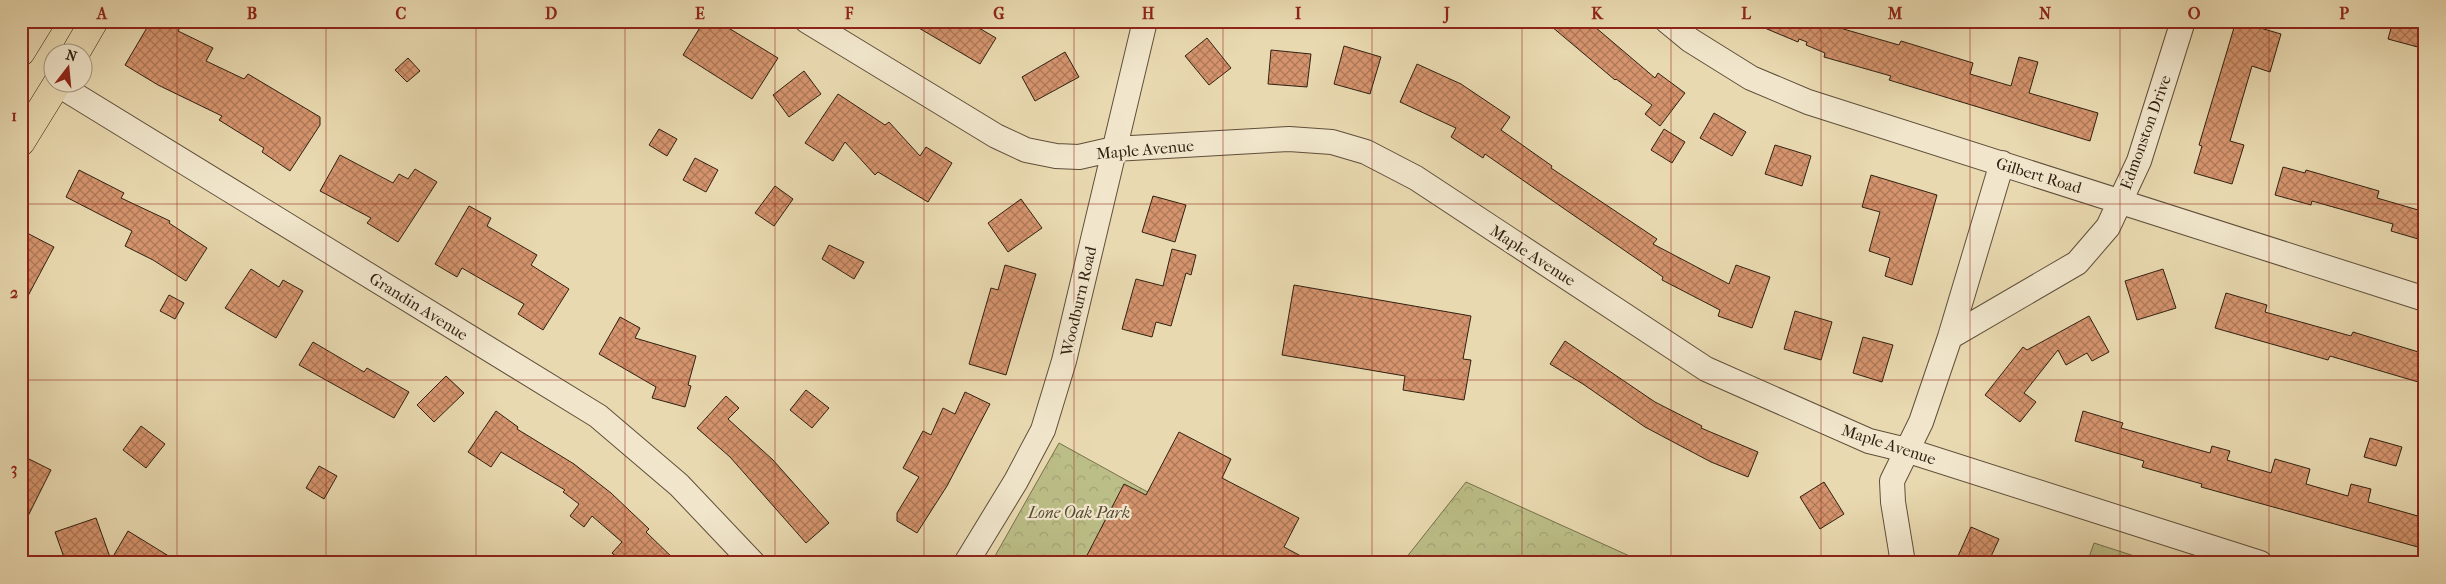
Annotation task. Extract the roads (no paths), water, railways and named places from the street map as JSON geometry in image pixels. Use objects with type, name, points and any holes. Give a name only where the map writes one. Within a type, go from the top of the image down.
[{"type":"main road","points":[[21,52],[40,21]]},
{"type":"main road","points":[[82,42],[94,21]]},
{"type":"main road","points":[[21,142],[52,92]]},
{"type":"street","name":"Maple Avenue","points":[[807,21],[996,136],[1026,150],[1056,156],[1079,157],[1114,149],[1289,139],[1332,142],[1366,152],[1416,178],[1706,369],[1870,441],[1906,450],[2260,563]]},
{"type":"street","name":"Woodburn Road","points":[[966,563],[1016,481],[1042,430],[1064,361],[1145,21]]},
{"type":"street","name":"Gilbert Road","points":[[1667,21],[1690,40],[1750,78],[1808,102],[2120,200],[2425,299]]},
{"type":"street","name":"Edmonston Drive","points":[[1950,337],[2077,263],[2108,228],[2138,161],[2183,21]]},
{"type":"street","name":"Grandin Avenue","points":[[73,92],[598,416],[679,485],[753,563]]},
{"type":"street","points":[[1903,563],[1893,502],[1892,481],[1921,422],[1950,337],[2002,163]]},
{"type":"park label","name":"Lone Oak Park","points":[[1079,512]]}]
